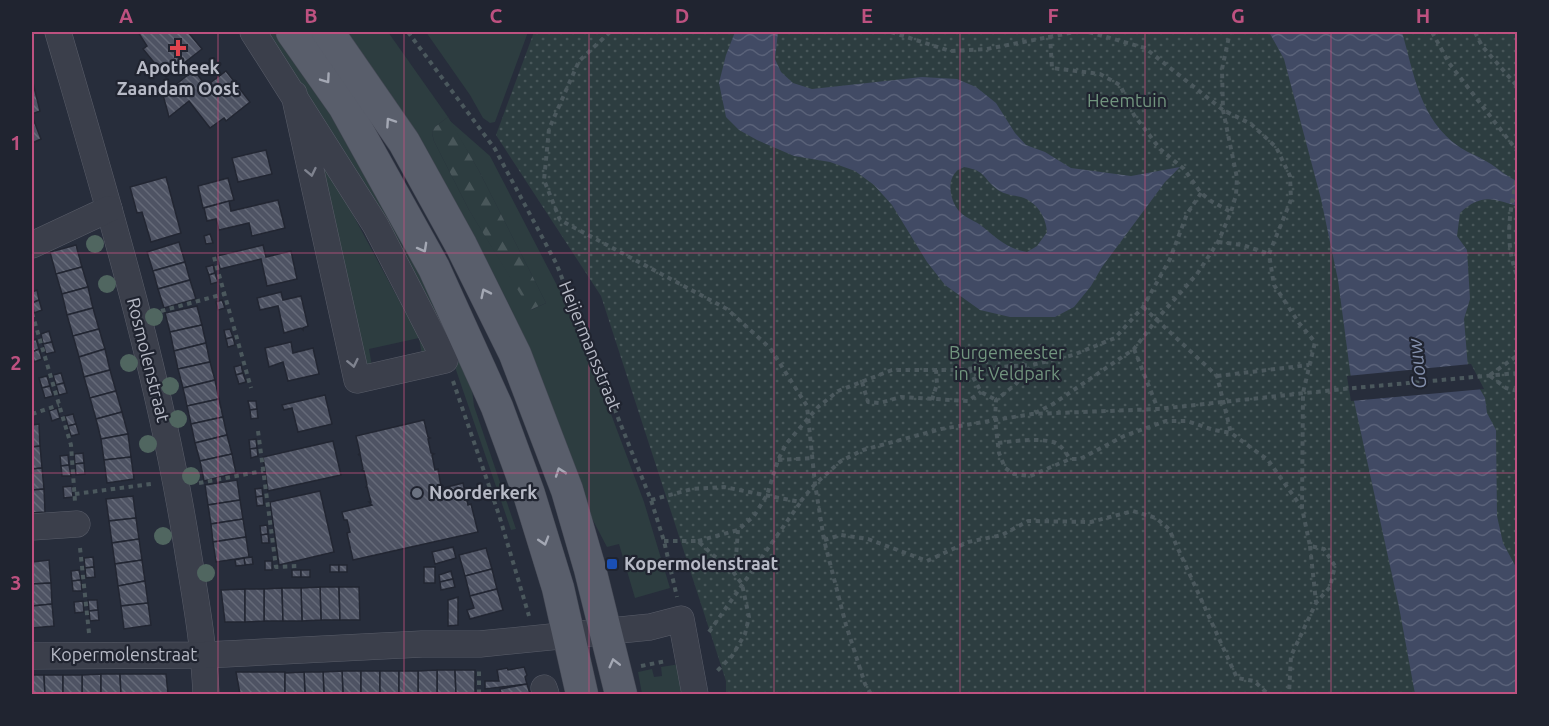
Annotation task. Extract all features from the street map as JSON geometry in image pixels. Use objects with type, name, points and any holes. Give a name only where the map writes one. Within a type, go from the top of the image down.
[{"type":"main road","points":[[292,32],[344,106],[435,268],[501,417],[529,494],[558,588],[582,694]]},
{"type":"main road","points":[[328,32],[404,142],[461,246],[515,354],[567,490],[621,694]]},
{"type":"street","name":"Rosmolenstraat","points":[[58,32],[138,318],[177,484],[205,655],[206,694]]},
{"type":"street","points":[[253,32],[294,94],[376,226],[446,360],[357,380],[294,94]]},
{"type":"street","points":[[32,245],[109,210]]},
{"type":"street","points":[[32,527],[77,524]]},
{"type":"street","points":[[681,619],[694,688]]},
{"type":"street","name":"Kopermolenstraat","points":[[32,656],[205,655],[480,644],[650,627],[681,619]]},
{"type":"path","name":"Heijermansstraat","points":[[408,32],[495,149],[556,263],[651,500],[664,541],[681,619]]},
{"type":"path","points":[[610,32],[579,61],[549,129],[544,180],[560,220],[727,309],[770,348],[807,405],[815,484],[824,540],[846,625],[865,684],[871,694]]},
{"type":"path","points":[[891,32],[950,51],[987,50],[1050,35],[1075,32]]},
{"type":"path","points":[[1089,32],[1146,48],[1223,110],[1251,124],[1276,147],[1290,176],[1291,200],[1269,254],[1274,285],[1299,323],[1315,342],[1303,393],[1302,508],[1310,546],[1316,603]]},
{"type":"path","points":[[1032,414],[1053,404],[1134,349],[1197,274],[1218,242],[1231,212],[1236,195],[1237,178],[1223,110],[1222,69],[1230,32]]},
{"type":"path","points":[[1432,32],[1449,63],[1518,152]]},
{"type":"path","points":[[1475,32],[1482,46],[1518,87]]},
{"type":"path","points":[[1050,35],[1052,68],[1100,74],[1120,85],[1134,115],[1160,149],[1184,170],[1210,201],[1231,212]]},
{"type":"path","points":[[1518,172],[1509,216],[1510,258],[1518,278]]},
{"type":"path","points":[[664,541],[698,541],[738,530],[754,516],[767,495],[778,460],[786,444],[808,417],[838,392],[892,370],[1032,365],[1073,355],[1115,338],[1143,307],[1170,259],[1187,214],[1201,193]]},
{"type":"path","points":[[1218,242],[1243,244],[1269,254]]},
{"type":"path","points":[[214,257],[251,388]]},
{"type":"path","points":[[138,318],[224,294]]},
{"type":"path","points":[[1143,307],[1217,376],[1231,433]]},
{"type":"path","points":[[32,314],[71,444],[91,656]]},
{"type":"path","points":[[1134,349],[1158,409]]},
{"type":"path","points":[[1490,375],[1518,355]]},
{"type":"path","points":[[446,360],[499,515],[528,612],[533,639]]},
{"type":"path","points":[[1032,365],[1015,385],[996,400],[995,420],[999,453],[1005,468],[1014,474],[1030,476],[1070,459],[1080,459],[1124,436],[1166,421],[1187,421],[1231,433],[1268,460],[1302,508]]},
{"type":"path","points":[[1217,376],[1309,365]]},
{"type":"path","points":[[969,369],[981,392],[996,400]]},
{"type":"path","points":[[932,400],[937,384],[936,370]]},
{"type":"path","points":[[687,649],[708,632],[815,484],[841,461],[863,450],[941,429],[1032,414],[1158,409],[1518,373]]},
{"type":"path","points":[[1490,375],[1506,388],[1518,391]]},
{"type":"path","points":[[862,382],[868,402],[880,403],[901,398],[968,401],[981,392]]},
{"type":"path","points":[[32,414],[59,405]]},
{"type":"path","points":[[258,431],[276,567],[298,566]]},
{"type":"path","points":[[998,443],[1020,440],[1054,442],[1065,451],[1070,459]]},
{"type":"path","points":[[778,460],[812,458]]},
{"type":"path","points":[[75,495],[177,484],[263,471]]},
{"type":"path","points":[[651,500],[692,489],[724,487],[800,502]]},
{"type":"path","points":[[824,540],[841,535],[868,539],[927,561],[968,542],[1002,535],[1028,521],[1091,522],[1133,511],[1156,518],[1169,529],[1237,678],[1254,681],[1268,694]]},
{"type":"path","points":[[731,569],[736,557],[738,530]]},
{"type":"path","points":[[694,688],[718,672],[732,656],[745,634],[749,617],[742,584],[731,569],[698,541]]},
{"type":"path","points":[[1289,694],[1291,656],[1316,603],[1330,587],[1335,566],[1324,549],[1310,546]]},
{"type":"green space","points":[[262,32],[279,32],[353,144],[470,373],[474,406],[516,529],[511,530],[445,338]]},
{"type":"green space","points":[[336,32],[388,32],[448,117],[435,127],[432,133],[434,141],[469,210],[531,310],[546,303],[479,171],[449,120],[490,156],[562,295],[587,350],[644,502],[670,588],[635,598],[619,544],[607,547]]},
{"type":"green space","points":[[426,32],[528,32],[495,122],[490,123],[483,118],[470,95]]},
{"type":"green space","name":"Burgemeester in 't Veldpark","points":[[534,32],[1517,32],[1517,694],[726,694],[726,681],[601,296],[496,135]]},
{"type":"green space","points":[[448,117],[479,171],[546,303],[530,310],[469,210],[432,133],[435,127]]},
{"type":"green space","points":[[314,144],[359,208],[352,213],[409,319],[429,347],[422,355],[419,338],[369,349],[372,366],[364,367]]},
{"type":"green space","points":[[680,664],[686,694],[642,694],[638,672],[652,669],[654,677],[662,676],[661,667]]},
{"type":"water","points":[[735,32],[778,32],[775,59],[781,72],[793,83],[812,89],[922,77],[957,79],[976,87],[996,103],[1015,133],[1026,145],[1045,152],[1071,168],[1131,176],[1180,167],[1165,182],[1074,307],[1055,317],[1010,317],[980,310],[945,285],[927,262],[892,205],[874,185],[855,171],[830,162],[794,156],[757,140],[739,130],[726,117],[719,83]],"holes":[[[964,167],[981,173],[998,190],[1027,199],[1036,206],[1043,216],[1047,232],[1037,246],[1027,252],[1013,248],[959,211],[954,203],[950,186],[953,176]]]},
{"type":"water","name":"Gouw","points":[[1269,32],[1402,32],[1420,95],[1435,123],[1458,146],[1487,161],[1517,181],[1517,206],[1487,199],[1475,202],[1460,213],[1457,236],[1467,250],[1470,299],[1464,319],[1468,368],[1485,398],[1487,413],[1496,430],[1497,516],[1503,543],[1517,569],[1517,694],[1415,694],[1399,607],[1354,401],[1338,280],[1321,199],[1284,59]]},
{"type":"pier","points":[[1471,364],[1484,389],[1351,401],[1347,376]]},
{"type":"building","points":[[138,32],[188,32],[202,49],[166,77],[143,49],[147,46]]},
{"type":"building","points":[[194,70],[206,86],[226,71],[250,102],[226,121],[224,118],[210,128],[189,101],[169,117],[163,95]]},
{"type":"building","points":[[32,79],[40,111],[32,114]]},
{"type":"building","points":[[32,116],[41,139],[32,143]]},
{"type":"building","points":[[266,150],[272,174],[238,182],[232,158]]},
{"type":"building","points":[[166,177],[181,233],[151,242],[142,212],[137,213],[130,187]]},
{"type":"building","points":[[228,178],[234,200],[203,208],[198,186]]},
{"type":"building","points":[[278,200],[285,228],[252,236],[249,223],[219,230],[216,219],[207,221],[204,208],[229,201],[231,211]]},
{"type":"building","points":[[210,234],[213,243],[206,244],[204,236]]},
{"type":"building","points":[[179,242],[185,262],[153,271],[147,252]]},
{"type":"building","points":[[76,245],[82,267],[56,274],[50,252]]},
{"type":"building","points":[[263,245],[266,257],[291,251],[297,279],[267,286],[261,259],[220,269],[217,256]]},
{"type":"building","points":[[185,262],[190,280],[158,289],[153,271]]},
{"type":"building","points":[[213,265],[215,273],[209,275],[206,267]]},
{"type":"building","points":[[82,267],[88,287],[62,294],[56,274]]},
{"type":"building","points":[[215,273],[218,282],[211,284],[209,275]]},
{"type":"building","points":[[190,280],[196,299],[164,308],[158,289]]},
{"type":"building","points":[[88,287],[93,308],[67,315],[62,294]]},
{"type":"building","points":[[37,290],[39,300],[32,303],[32,292]]},
{"type":"building","points":[[281,292],[283,300],[301,296],[308,326],[303,330],[301,328],[284,333],[278,306],[260,310],[257,298]]},
{"type":"building","points":[[39,300],[42,310],[34,313],[32,303]]},
{"type":"building","points":[[222,300],[225,308],[218,310],[216,302]]},
{"type":"building","points":[[197,306],[202,325],[170,332],[165,313]]},
{"type":"building","points":[[93,308],[99,329],[73,336],[67,315]]},
{"type":"building","points":[[202,325],[206,343],[174,351],[170,332]]},
{"type":"building","points":[[99,329],[105,349],[79,357],[73,336]]},
{"type":"building","points":[[230,329],[233,337],[226,339],[224,330]]},
{"type":"building","points":[[49,331],[52,342],[43,344],[41,334]]},
{"type":"building","points":[[233,337],[235,345],[228,347],[226,339]]},
{"type":"building","points":[[36,339],[39,349],[32,352],[32,341]]},
{"type":"building","points":[[52,342],[55,352],[46,354],[43,344]]},
{"type":"building","points":[[291,342],[293,353],[313,348],[319,374],[288,381],[283,362],[269,367],[265,348]]},
{"type":"building","points":[[206,343],[210,362],[178,369],[174,351]]},
{"type":"building","points":[[39,349],[42,359],[34,362],[32,352]]},
{"type":"building","points":[[105,349],[110,370],[84,377],[79,357]]},
{"type":"building","points":[[210,362],[215,380],[183,388],[178,369]]},
{"type":"building","points":[[241,365],[243,373],[236,375],[234,367]]},
{"type":"building","points":[[110,370],[116,391],[90,398],[84,377]]},
{"type":"building","points":[[61,373],[64,383],[56,385],[53,375]]},
{"type":"building","points":[[243,373],[246,382],[239,384],[236,375]]},
{"type":"building","points":[[47,376],[50,386],[42,388],[39,378]]},
{"type":"building","points":[[215,380],[219,399],[187,406],[183,388]]},
{"type":"building","points":[[64,383],[67,393],[59,395],[56,385]]},
{"type":"building","points":[[50,386],[53,396],[45,398],[42,388]]},
{"type":"building","points":[[116,391],[122,412],[96,419],[90,398]]},
{"type":"building","points":[[325,395],[332,424],[298,432],[292,408],[284,410],[282,405]]},
{"type":"building","points":[[219,399],[223,417],[191,424],[187,406]]},
{"type":"building","points":[[248,401],[256,401],[257,409],[250,410]]},
{"type":"building","points":[[57,408],[60,418],[52,421],[49,411]]},
{"type":"building","points":[[257,409],[258,418],[251,419],[250,410]]},
{"type":"building","points":[[122,412],[128,434],[101,439],[96,419]]},
{"type":"building","points":[[73,414],[76,424],[68,426],[65,416]]},
{"type":"building","points":[[223,417],[227,435],[195,443],[191,424]]},
{"type":"building","name":"Noorderkerk","points":[[424,420],[430,438],[428,439],[431,453],[434,454],[432,455],[435,470],[438,469],[441,486],[443,488],[463,483],[478,532],[353,560],[347,533],[350,532],[342,512],[372,505],[369,502],[371,502],[360,454],[358,455],[360,453],[356,436]]},
{"type":"building","points":[[39,424],[40,446],[32,447],[32,425]]},
{"type":"building","points":[[76,424],[79,434],[71,436],[68,426]]},
{"type":"building","points":[[128,434],[131,457],[104,460],[101,439]]},
{"type":"building","points":[[227,435],[232,454],[200,461],[195,443]]},
{"type":"building","points":[[256,439],[257,448],[250,449],[249,440]]},
{"type":"building","points":[[333,441],[341,475],[268,491],[263,457]]},
{"type":"building","points":[[40,446],[42,468],[32,469],[32,447]]},
{"type":"building","points":[[257,448],[258,456],[251,458],[250,449]]},
{"type":"building","points":[[83,453],[84,463],[75,464],[74,454]]},
{"type":"building","points":[[232,454],[236,473],[204,481],[200,461]]},
{"type":"building","points":[[68,455],[69,465],[61,466],[60,456]]},
{"type":"building","points":[[131,457],[134,479],[107,483],[104,460]]},
{"type":"building","points":[[84,463],[85,474],[76,475],[75,464]]},
{"type":"building","points":[[69,465],[71,476],[62,476],[61,466]]},
{"type":"building","points":[[42,468],[44,489],[32,490],[32,469]]},
{"type":"building","points":[[237,480],[240,500],[208,505],[205,485]]},
{"type":"building","points":[[72,486],[73,497],[64,498],[63,487]]},
{"type":"building","points":[[262,488],[263,496],[256,497],[255,489]]},
{"type":"building","points":[[44,489],[45,512],[32,513],[32,490]]},
{"type":"building","points":[[320,491],[334,552],[279,565],[270,502]]},
{"type":"building","points":[[133,496],[136,518],[109,521],[106,499]]},
{"type":"building","points":[[263,496],[264,505],[257,506],[256,497]]},
{"type":"building","points":[[240,500],[243,519],[211,524],[208,505]]},
{"type":"building","points":[[136,518],[139,539],[112,543],[109,521]]},
{"type":"building","points":[[243,519],[246,537],[213,542],[211,524]]},
{"type":"building","points":[[267,525],[268,534],[261,535],[260,526]]},
{"type":"building","points":[[268,534],[269,543],[262,543],[261,535]]},
{"type":"building","points":[[246,537],[249,557],[216,562],[213,542]]},
{"type":"building","points":[[139,539],[142,560],[115,564],[112,543]]},
{"type":"building","points":[[453,547],[456,558],[435,564],[432,552]]},
{"type":"building","points":[[486,548],[492,569],[465,576],[459,555]]},
{"type":"building","points":[[93,557],[94,567],[85,568],[84,558]]},
{"type":"building","points":[[252,557],[253,564],[245,565],[244,558]]},
{"type":"building","points":[[244,558],[245,565],[236,566],[235,560]]},
{"type":"building","points":[[49,560],[51,583],[32,584],[32,562]]},
{"type":"building","points":[[142,560],[145,581],[118,586],[115,564]]},
{"type":"building","points":[[265,561],[272,561],[272,570],[265,570]]},
{"type":"building","points":[[330,565],[339,565],[339,572],[330,572]]},
{"type":"building","points":[[339,565],[347,565],[347,572],[339,572]]},
{"type":"building","points":[[94,567],[95,577],[86,578],[85,568]]},
{"type":"building","points":[[424,567],[435,567],[435,583],[424,583]]},
{"type":"building","points":[[492,569],[497,589],[470,596],[465,576]]},
{"type":"building","points":[[79,570],[81,580],[72,581],[71,571]]},
{"type":"building","points":[[292,570],[301,570],[301,577],[292,577]]},
{"type":"building","points":[[301,570],[310,570],[310,577],[301,577]]},
{"type":"building","points":[[451,571],[453,579],[440,582],[439,575]]},
{"type":"building","points":[[453,579],[455,587],[441,590],[440,582]]},
{"type":"building","points":[[81,580],[82,591],[73,591],[72,581]]},
{"type":"building","points":[[145,581],[148,603],[121,606],[118,586]]},
{"type":"building","points":[[51,583],[52,604],[32,606],[32,584]]},
{"type":"building","points":[[320,587],[339,587],[340,620],[321,620]]},
{"type":"building","points":[[320,587],[321,620],[302,621],[301,588]]},
{"type":"building","points":[[339,587],[359,587],[360,620],[340,620]]},
{"type":"building","points":[[282,588],[283,621],[264,621],[264,589]]},
{"type":"building","points":[[282,588],[301,588],[302,621],[283,621]]},
{"type":"building","points":[[245,589],[245,622],[225,622],[221,590]]},
{"type":"building","points":[[245,589],[264,589],[264,621],[245,622]]},
{"type":"building","points":[[497,589],[503,610],[470,619],[467,610],[474,608],[470,596]]},
{"type":"building","points":[[458,597],[458,625],[448,626],[448,600]]},
{"type":"building","points":[[88,600],[97,600],[98,610],[89,611]]},
{"type":"building","points":[[83,601],[84,612],[75,613],[74,602]]},
{"type":"building","points":[[148,603],[151,625],[124,629],[121,606]]},
{"type":"building","points":[[52,604],[54,626],[32,628],[32,606]]},
{"type":"building","points":[[98,610],[99,620],[90,621],[89,611]]},
{"type":"building","points":[[524,667],[527,684],[485,689],[485,681],[499,681],[497,670]]},
{"type":"building","points":[[437,670],[455,670],[456,694],[437,694]]},
{"type":"building","points":[[437,670],[437,694],[418,694],[418,671]]},
{"type":"building","points":[[455,670],[475,670],[475,694],[456,694]]},
{"type":"building","points":[[342,671],[361,671],[361,694],[343,694]]},
{"type":"building","points":[[342,671],[343,694],[324,694],[323,672]]},
{"type":"building","points":[[361,671],[380,671],[380,694],[361,694]]},
{"type":"building","points":[[380,671],[399,671],[399,694],[380,694]]},
{"type":"building","points":[[399,671],[418,671],[418,694],[399,694]]},
{"type":"building","points":[[236,672],[285,672],[285,693],[240,694]]},
{"type":"building","points":[[304,672],[323,672],[324,694],[305,694]]},
{"type":"building","points":[[304,672],[305,694],[285,694],[285,673]]},
{"type":"building","points":[[101,674],[101,694],[82,694],[82,675]]},
{"type":"building","points":[[101,674],[120,674],[121,694],[101,694]]},
{"type":"building","points":[[120,674],[166,674],[168,694],[121,694]]},
{"type":"building","points":[[32,675],[44,675],[45,694],[32,694]]},
{"type":"building","points":[[44,675],[63,675],[63,694],[45,694]]},
{"type":"building","points":[[63,675],[82,675],[82,694],[63,694]]},
{"type":"building","points":[[527,684],[530,694],[501,694],[500,689]]},
{"type":"place","name":"Apotheek Zaandam Oost","points":[[178,48]]},
{"type":"place","name":"Noorderkerk","points":[[417,493]]},
{"type":"place","name":"Kopermolenstraat","points":[[612,564]]},
{"type":"park label","name":"Heemtuin","points":[[1127,101]]}]
